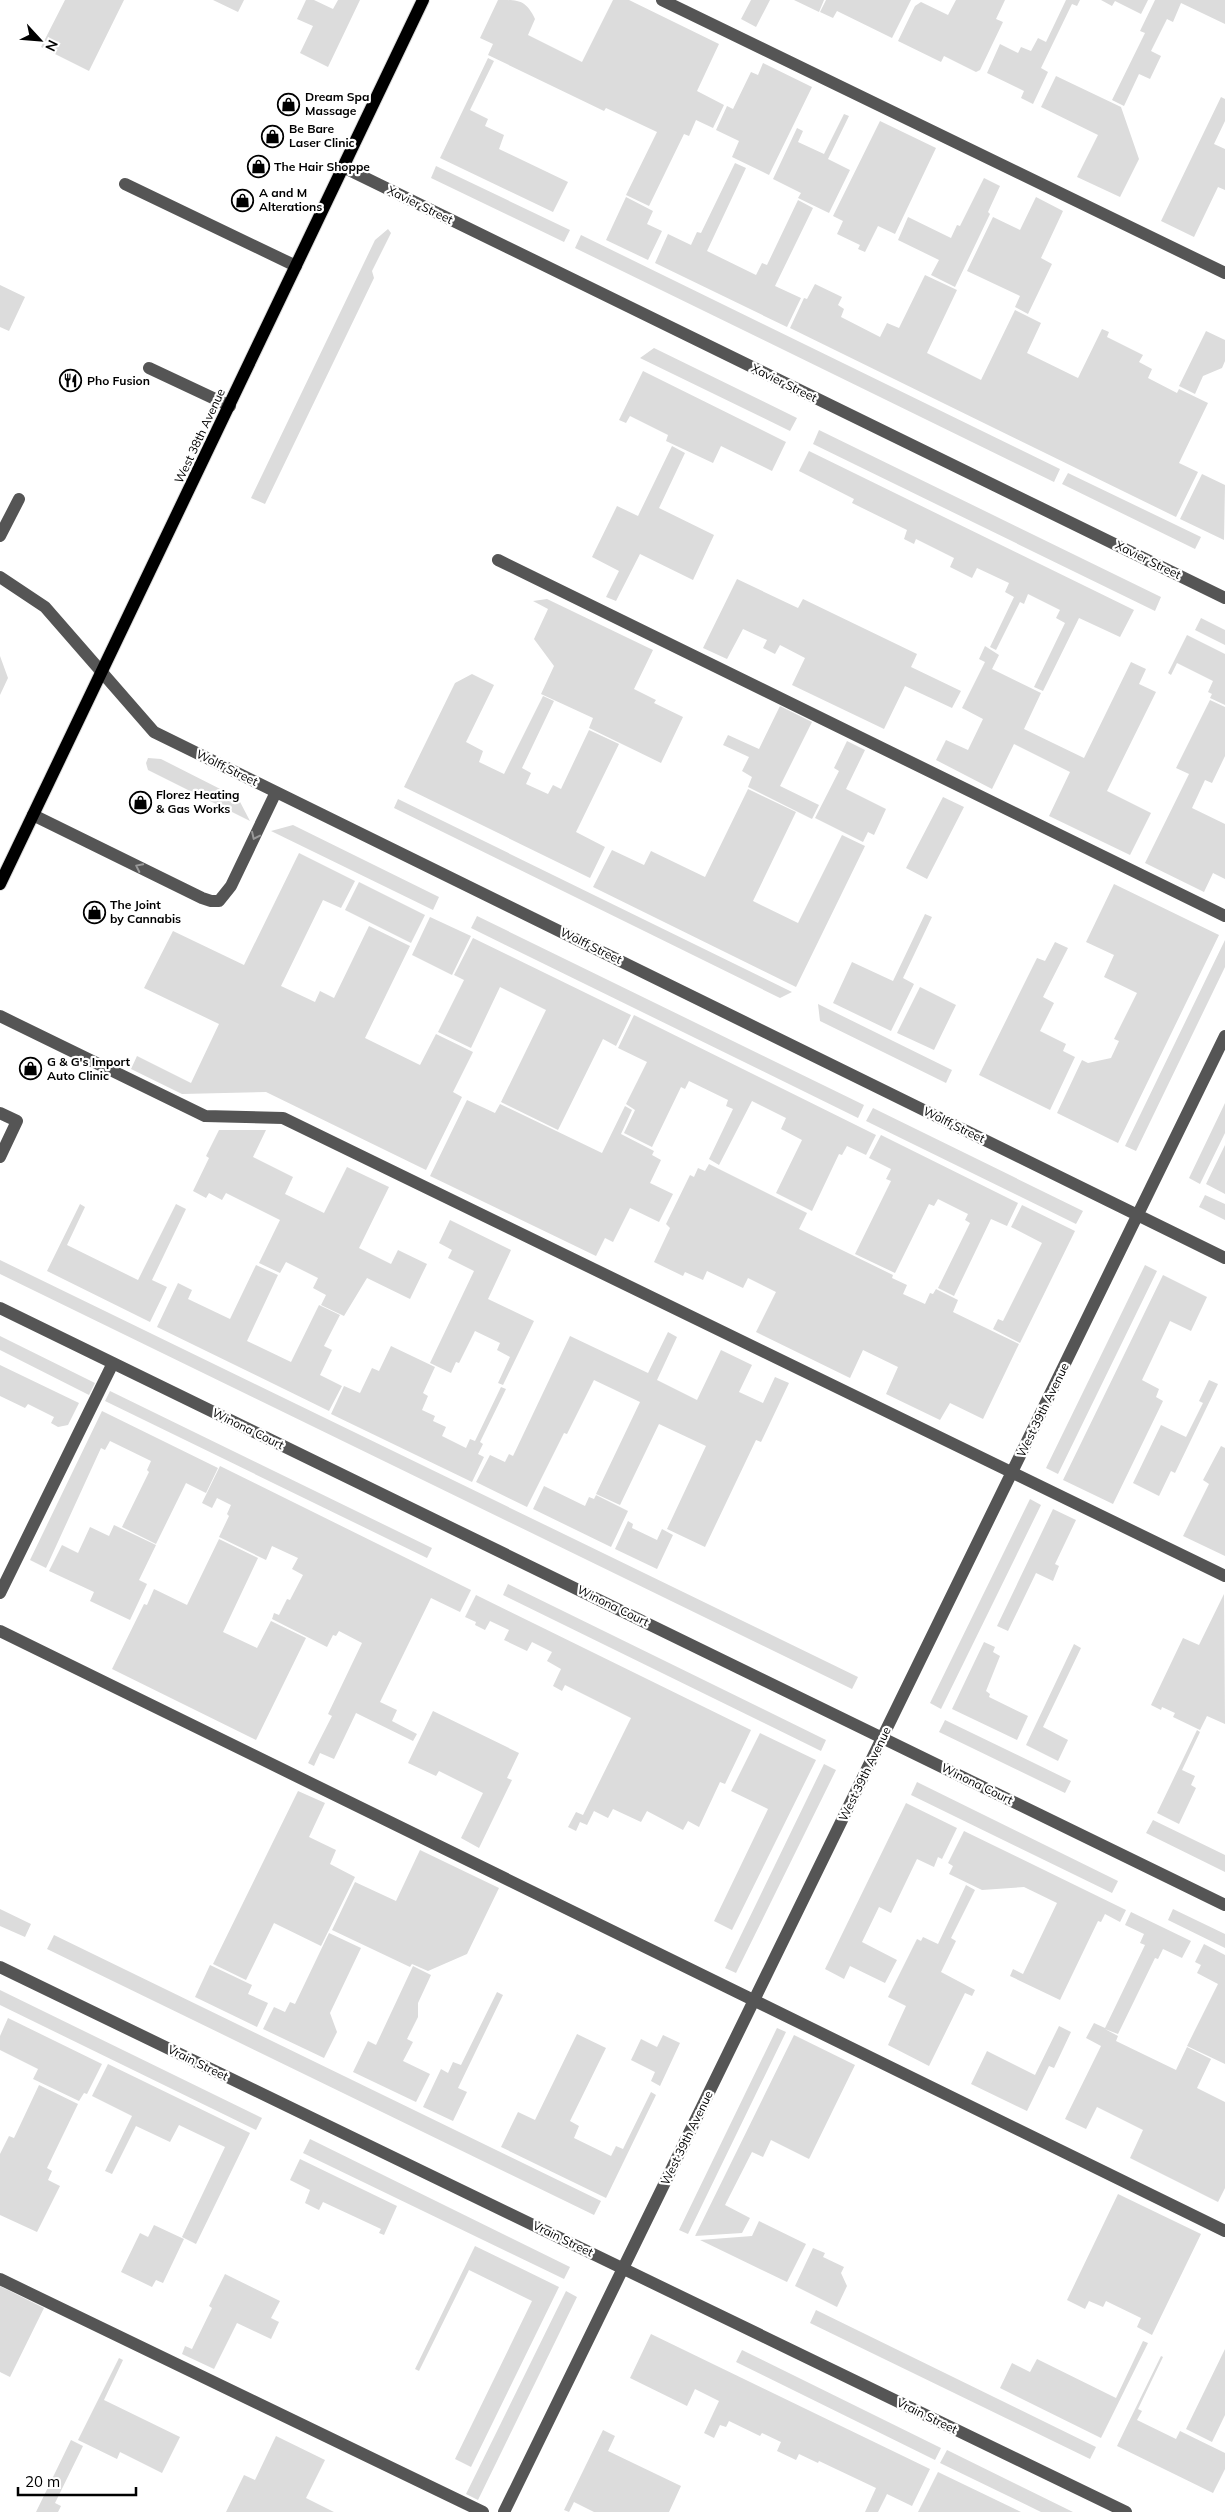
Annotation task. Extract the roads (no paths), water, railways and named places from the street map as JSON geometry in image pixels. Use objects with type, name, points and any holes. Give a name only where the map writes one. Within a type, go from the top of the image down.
[{"type":"main road","name":"West 38th Avenue","points":[[0,884],[423,0]]},
{"type":"street","points":[[662,0],[1225,273]]},
{"type":"street","name":"Xavier Street","points":[[343,168],[1225,598]]},
{"type":"street","points":[[125,184],[296,266]]},
{"type":"street","points":[[149,368],[230,406]]},
{"type":"street","points":[[0,536],[19,498]]},
{"type":"street","points":[[498,560],[1225,916]]},
{"type":"street","name":"Wolff Street","points":[[0,577],[45,607],[154,732],[1225,1258]]},
{"type":"street","points":[[33,815],[202,898],[219,901],[231,886],[276,792]]},
{"type":"street","points":[[0,1016],[205,1116],[283,1118],[1225,1576]]},
{"type":"street","name":"West 39th Avenue","points":[[504,2512],[1225,1036]]},
{"type":"street","points":[[0,1113],[17,1121],[0,1156]]},
{"type":"street","name":"Winona Court","points":[[0,1308],[1225,1905]]},
{"type":"street","points":[[0,1593],[113,1363]]},
{"type":"street","points":[[0,1631],[1225,2231]]},
{"type":"street","name":"Vrain Street","points":[[0,1967],[1126,2512]]},
{"type":"street","points":[[0,2280],[482,2512]]},
{"type":"place","name":"Dream Spa Massage","points":[[289,104]]},
{"type":"place","name":"Be Bare Laser Clinic","points":[[273,136]]},
{"type":"place","name":"The Hair Shoppe","points":[[258,167]]},
{"type":"place","name":"A and M Alterations","points":[[243,200]]},
{"type":"place","name":"Pho Fusion","points":[[71,381]]},
{"type":"place","name":"Florez Heating & Gas Works","points":[[140,802]]},
{"type":"place","name":"The Joint by Cannabis","points":[[94,912]]},
{"type":"place","name":"G & G's Import Auto Clinic","points":[[31,1069]]}]
